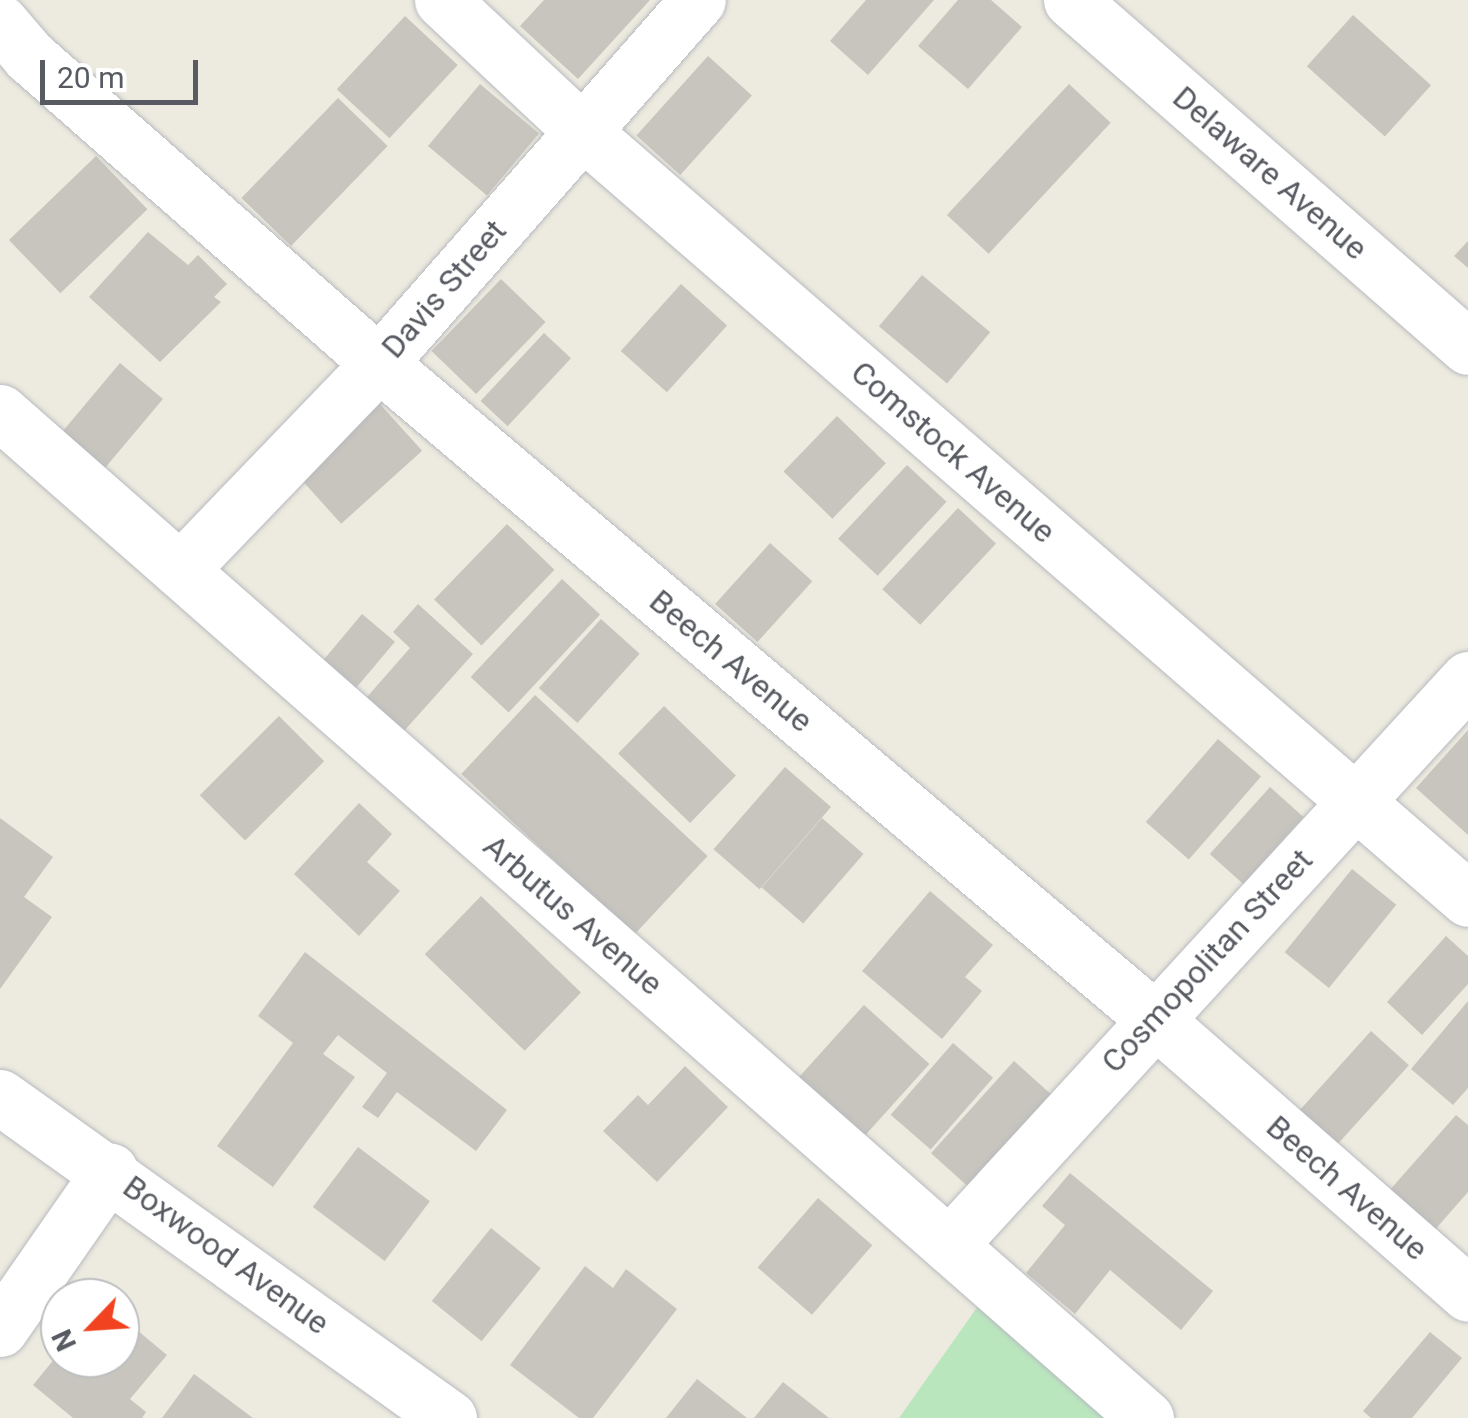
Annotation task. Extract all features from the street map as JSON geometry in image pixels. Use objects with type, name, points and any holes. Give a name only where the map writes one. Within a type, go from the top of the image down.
[{"type":"street","name":"Comstock Avenue","points":[[442,0],[583,132],[1468,899]]},
{"type":"street","name":"Davis Street","points":[[180,570],[379,364],[698,0]]},
{"type":"street","name":"Delaware Avenue","points":[[1072,0],[1468,346]]},
{"type":"street","name":"Beech Avenue","points":[[0,22],[29,56],[379,364],[1152,1017],[1468,1294]]},
{"type":"street","name":"Arbutus Avenue","points":[[0,412],[1146,1418]]},
{"type":"street","name":"Cosmopolitan Street","points":[[949,1245],[1152,1017],[1468,678]]},
{"type":"street","name":"Boxwood Avenue","points":[[0,1096],[110,1171],[450,1418]]},
{"type":"street","points":[[0,1329],[110,1171]]},
{"type":"green space","points":[[978,1306],[1104,1418],[899,1418]]},
{"type":"building","points":[[544,0],[650,0],[578,79],[520,26]]},
{"type":"building","points":[[866,0],[934,0],[868,75],[830,41]]},
{"type":"building","points":[[958,0],[991,0],[1022,27],[968,89],[918,46]]},
{"type":"building","points":[[1353,15],[1431,85],[1385,137],[1307,66]]},
{"type":"building","points":[[405,16],[458,65],[389,138],[337,89]]},
{"type":"building","points":[[708,56],[752,95],[680,175],[636,136]]},
{"type":"building","points":[[480,84],[539,133],[487,196],[428,146]]},
{"type":"building","points":[[1069,84],[1111,123],[989,254],[947,215]]},
{"type":"building","points":[[338,98],[388,146],[291,246],[241,198]]},
{"type":"building","points":[[96,156],[147,209],[60,293],[9,240]]},
{"type":"building","points":[[148,232],[188,265],[198,255],[227,284],[214,297],[221,302],[160,362],[89,297]]},
{"type":"building","points":[[1468,241],[1468,268],[1454,256]]},
{"type":"building","points":[[922,275],[990,332],[947,384],[879,326]]},
{"type":"building","points":[[501,279],[546,322],[476,394],[432,351]]},
{"type":"building","points":[[681,284],[727,325],[667,392],[621,351]]},
{"type":"building","points":[[544,333],[571,358],[508,426],[481,401]]},
{"type":"building","points":[[120,363],[163,399],[101,473],[58,437]]},
{"type":"building","points":[[380,404],[422,451],[341,524],[299,477]]},
{"type":"building","points":[[837,416],[886,463],[832,519],[784,471]]},
{"type":"building","points":[[907,465],[946,502],[878,576],[838,539]]},
{"type":"building","points":[[958,508],[996,543],[920,625],[882,589]]},
{"type":"building","points":[[507,524],[554,570],[482,645],[434,600]]},
{"type":"building","points":[[770,543],[812,581],[757,642],[715,604]]},
{"type":"building","points":[[562,579],[600,614],[509,712],[471,677]]},
{"type":"building","points":[[418,604],[473,654],[404,731],[367,697],[410,648],[393,632]]},
{"type":"building","points":[[362,614],[395,642],[349,696],[316,668]]},
{"type":"building","points":[[601,619],[640,654],[577,723],[539,688]]},
{"type":"building","points":[[535,695],[708,856],[634,935],[461,774]]},
{"type":"building","points":[[664,706],[736,775],[690,823],[618,753]]},
{"type":"building","points":[[279,716],[324,761],[245,840],[200,795]]},
{"type":"building","points":[[1468,730],[1468,835],[1416,788]]},
{"type":"building","points":[[1218,739],[1261,776],[1189,859],[1146,822]]},
{"type":"building","points":[[785,767],[831,807],[760,889],[713,849]]},
{"type":"building","points":[[1270,787],[1303,817],[1243,884],[1210,854]]},
{"type":"building","points":[[359,803],[392,834],[367,862],[400,891],[359,936],[294,874]]},
{"type":"building","points":[[0,818],[53,857],[24,897],[52,917],[0,989]]},
{"type":"building","points":[[822,818],[864,854],[803,924],[762,887]]},
{"type":"building","points":[[1352,869],[1396,905],[1329,988],[1285,952]]},
{"type":"building","points":[[930,891],[993,945],[965,977],[982,991],[942,1039],[862,971]]},
{"type":"building","points":[[481,896],[581,993],[525,1051],[425,954]]},
{"type":"building","points":[[1446,936],[1468,956],[1468,984],[1422,1035],[1387,1002]]},
{"type":"building","points":[[305,952],[507,1110],[476,1151],[397,1092],[378,1118],[362,1107],[387,1073],[338,1035],[323,1054],[355,1077],[273,1187],[217,1146],[293,1043],[258,1016]]},
{"type":"building","points":[[1468,1001],[1468,1088],[1453,1105],[1411,1069]]},
{"type":"building","points":[[864,1005],[929,1064],[864,1137],[798,1078]]},
{"type":"building","points":[[1371,1031],[1409,1065],[1334,1148],[1296,1114]]},
{"type":"building","points":[[953,1043],[993,1078],[931,1149],[891,1115]]},
{"type":"building","points":[[1014,1061],[1057,1100],[974,1192],[931,1153]]},
{"type":"building","points":[[685,1066],[728,1107],[657,1182],[603,1131],[638,1095],[648,1105]]},
{"type":"building","points":[[1456,1115],[1468,1125],[1468,1192],[1433,1232],[1388,1192]]},
{"type":"building","points":[[358,1147],[430,1201],[385,1261],[313,1207]]},
{"type":"building","points":[[1070,1173],[1213,1291],[1181,1330],[1110,1270],[1075,1314],[1026,1273],[1065,1225],[1042,1206]]},
{"type":"building","points":[[818,1198],[872,1245],[812,1315],[758,1267]]},
{"type":"building","points":[[491,1228],[541,1268],[482,1341],[432,1301]]},
{"type":"building","points":[[585,1266],[613,1288],[626,1269],[677,1309],[593,1418],[579,1418],[510,1365]]},
{"type":"building","points":[[1430,1332],[1462,1358],[1412,1418],[1371,1418],[1363,1411]]},
{"type":"building","points":[[140,1333],[167,1355],[130,1399],[146,1412],[142,1418],[73,1418],[33,1385],[40,1376],[140,1378]]},
{"type":"building","points":[[194,1374],[253,1418],[162,1418]]},
{"type":"building","points":[[697,1379],[747,1418],[666,1418]]},
{"type":"building","points":[[783,1382],[829,1418],[754,1418]]}]
